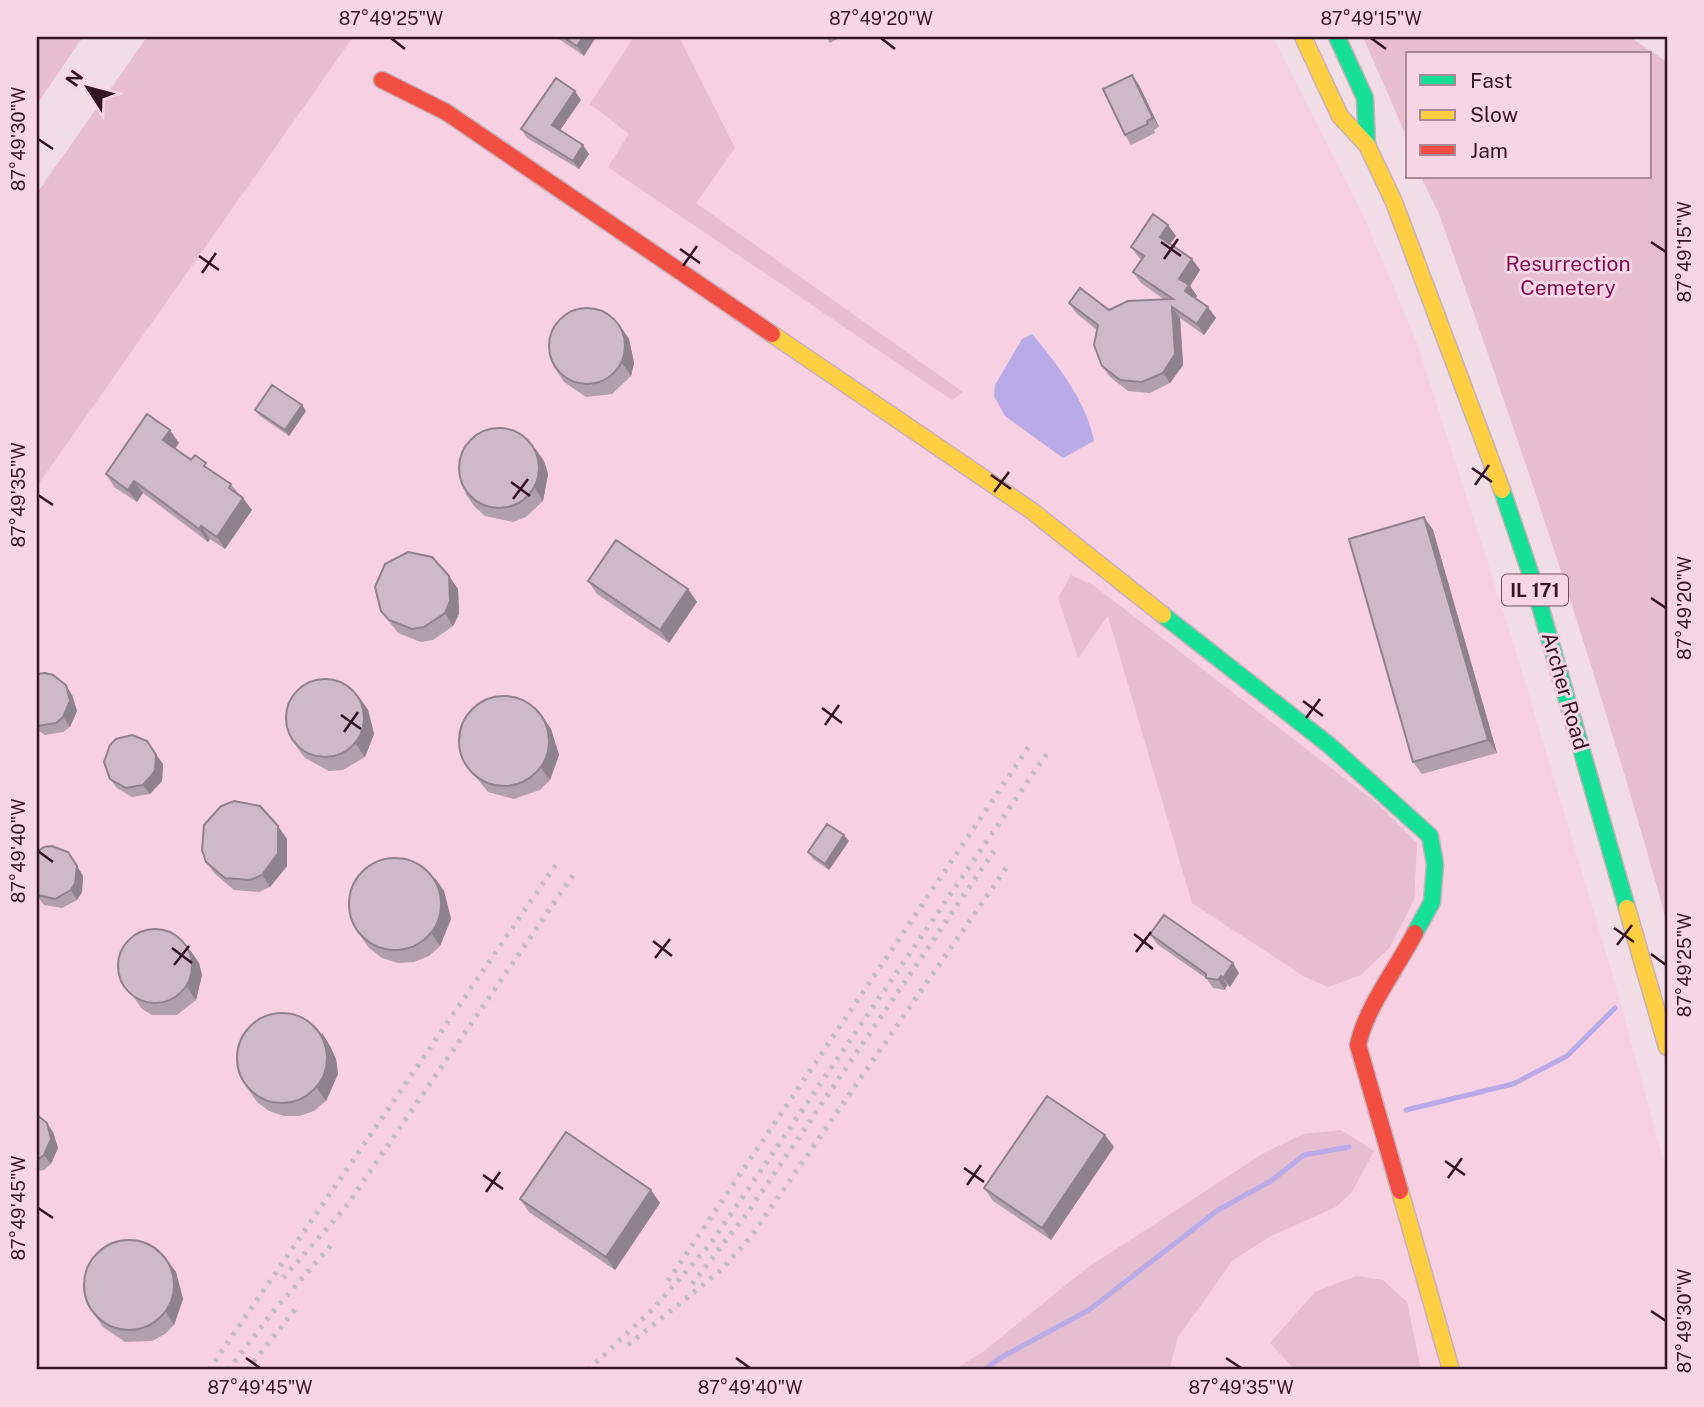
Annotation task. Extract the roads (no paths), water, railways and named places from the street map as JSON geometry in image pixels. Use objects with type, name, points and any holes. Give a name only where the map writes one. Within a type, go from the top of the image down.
[{"type":"street","name":"Archer Road","points":[[1303,37],[1340,116],[1367,145],[1394,202],[1475,412],[1532,578],[1667,1047]]},
{"type":"street","name":"Archer Road","points":[[1337,37],[1365,97],[1367,145]]},
{"type":"street","points":[[382,80],[446,112],[1032,510],[1329,745],[1430,836],[1435,864],[1432,902],[1391,979],[1363,1021],[1357,1045],[1451,1370]]},
{"type":"waterway","points":[[1406,1110],[1513,1084],[1567,1056],[1615,1008]]},
{"type":"waterway","points":[[984,1370],[1000,1358],[1089,1310],[1218,1210],[1271,1181],[1304,1155],[1349,1147]]},
{"type":"railway","points":[[668,1281],[1032,742]]},
{"type":"railway","points":[[588,1370],[653,1309],[711,1243],[1048,752]]},
{"type":"railway","points":[[692,1284],[748,1212],[994,851]]},
{"type":"railway","points":[[209,1370],[559,860]]},
{"type":"railway","points":[[628,1345],[719,1272],[750,1238],[1009,864]]},
{"type":"railway","points":[[283,1278],[345,1208],[575,872]]},
{"type":"railway","points":[[228,1370],[276,1308],[334,1242]]},
{"type":"railway","points":[[247,1370],[298,1306]]},
{"type":"park label","name":"Resurrection Cemetery","points":[[1568,276]]}]
